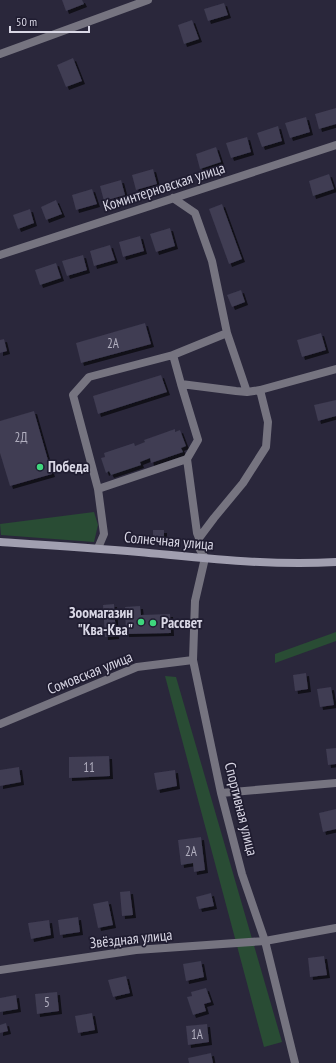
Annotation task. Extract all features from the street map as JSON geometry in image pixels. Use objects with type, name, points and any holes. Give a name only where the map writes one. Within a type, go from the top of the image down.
[{"type":"street","points":[[0,54],[148,0]]},
{"type":"street","name":"Коминтерновская улица","points":[[0,255],[336,145]]},
{"type":"street","points":[[173,198],[195,213],[212,262],[227,333],[247,392]]},
{"type":"street","points":[[98,548],[104,534],[98,489],[73,395],[89,377],[173,355],[227,333]]},
{"type":"street","points":[[173,355],[198,440],[188,459],[197,533],[199,538],[199,548],[205,558]]},
{"type":"street","points":[[181,384],[247,392],[260,390],[336,369]]},
{"type":"street","points":[[199,538],[243,483],[266,447],[268,422],[260,390]]},
{"type":"street","points":[[98,489],[188,459]]},
{"type":"street","name":"Солнечная улица","points":[[0,542],[98,548],[283,564],[336,562]]},
{"type":"street","name":"Спортивная улица","points":[[205,558],[196,601],[193,660],[221,793],[242,874],[265,941],[295,1063]]},
{"type":"street","name":"Сомовская улица","points":[[0,724],[137,667],[193,660]]},
{"type":"street","points":[[221,793],[336,783]]},
{"type":"street","name":"Звёздная улица","points":[[0,970],[136,950],[265,941],[336,928]]},
{"type":"green space","points":[[94,512],[98,525],[94,542],[1,535],[0,524]]},
{"type":"green space","points":[[336,632],[336,641],[275,663],[275,654]]},
{"type":"green space","points":[[165,676],[176,677],[282,1042],[264,1047]]},
{"type":"building","points":[[62,0],[82,0],[84,4],[66,11]]},
{"type":"building","points":[[224,3],[228,15],[208,21],[204,9]]},
{"type":"building","points":[[192,20],[199,39],[184,44],[178,25]]},
{"type":"building","points":[[73,58],[82,81],[66,87],[57,65]]},
{"type":"building","points":[[336,108],[336,124],[319,129],[315,114]]},
{"type":"building","points":[[306,117],[310,132],[290,138],[285,123]]},
{"type":"building","points":[[278,126],[282,141],[262,147],[257,133]]},
{"type":"building","points":[[247,137],[251,152],[231,158],[226,143]]},
{"type":"building","points":[[216,147],[221,162],[200,169],[196,154]]},
{"type":"building","points":[[153,169],[157,184],[136,190],[132,175]]},
{"type":"building","points":[[329,174],[334,189],[313,196],[309,181]]},
{"type":"building","points":[[121,180],[125,195],[104,201],[100,186]]},
{"type":"building","points":[[92,189],[97,204],[76,210],[72,195]]},
{"type":"building","points":[[56,200],[62,214],[46,220],[41,207]]},
{"type":"building","points":[[222,204],[242,259],[229,264],[209,209]]},
{"type":"building","points":[[30,209],[34,223],[18,229],[13,215]]},
{"type":"building","points":[[170,228],[175,246],[156,252],[150,234]]},
{"type":"building","points":[[140,236],[144,251],[123,257],[119,242]]},
{"type":"building","points":[[110,245],[115,260],[94,266],[90,251]]},
{"type":"building","points":[[83,255],[87,270],[67,276],[62,261]]},
{"type":"building","points":[[56,263],[61,278],[40,285],[35,270]]},
{"type":"building","points":[[241,290],[245,302],[232,307],[227,295]]},
{"type":"building","points":[[145,323],[151,344],[81,363],[76,343]]},
{"type":"building","points":[[321,333],[326,350],[302,357],[297,340]]},
{"type":"building","points":[[4,339],[7,351],[0,353],[0,340]]},
{"type":"building","points":[[161,375],[167,392],[98,414],[93,396]]},
{"type":"building","points":[[336,400],[336,416],[318,421],[314,405]]},
{"type":"building","points":[[34,411],[52,474],[10,486],[0,453],[0,421]]},
{"type":"building","points":[[175,429],[175,432],[180,430],[186,446],[181,448],[183,452],[151,463],[150,458],[140,462],[141,465],[111,475],[109,471],[106,473],[101,458],[105,457],[104,453],[134,443],[135,446],[145,442],[144,440]]},
{"type":"building","points":[[153,530],[164,530],[164,538],[153,538]]},
{"type":"building","points":[[114,604],[116,636],[105,637],[103,605]]},
{"type":"building","points":[[140,606],[141,615],[170,614],[171,633],[126,634],[125,607]]},
{"type":"building","points":[[306,673],[308,689],[295,691],[293,675]]},
{"type":"building","points":[[331,687],[334,705],[320,707],[317,689]]},
{"type":"building","points":[[336,748],[336,764],[328,765],[326,749]]},
{"type":"building","points":[[109,756],[110,776],[69,778],[69,757]]},
{"type":"building","points":[[19,767],[21,782],[0,786],[0,770]]},
{"type":"building","points":[[175,770],[177,786],[157,790],[154,773]]},
{"type":"building","points":[[336,809],[336,829],[323,832],[319,813]]},
{"type":"building","points":[[201,837],[205,870],[194,872],[193,863],[181,865],[178,840]]},
{"type":"building","points":[[130,891],[133,915],[122,916],[120,892]]},
{"type":"building","points":[[211,893],[214,906],[199,909],[196,897]]},
{"type":"building","points":[[108,901],[113,925],[98,928],[93,904]]},
{"type":"building","points":[[78,917],[80,932],[60,935],[58,920]]},
{"type":"building","points":[[49,920],[51,935],[31,939],[28,923]]},
{"type":"building","points":[[324,956],[327,975],[310,977],[308,958]]},
{"type":"building","points":[[201,961],[204,977],[186,981],[183,964]]},
{"type":"building","points":[[126,976],[130,993],[113,997],[108,980]]},
{"type":"building","points":[[206,988],[211,1002],[204,1004],[206,1011],[193,1015],[187,997],[192,996],[191,992]]},
{"type":"building","points":[[57,992],[59,1011],[37,1014],[35,994]]},
{"type":"building","points":[[16,995],[18,1009],[0,1012],[0,998]]},
{"type":"building","points":[[92,1013],[95,1030],[78,1033],[75,1016]]},
{"type":"building","points":[[6,1023],[8,1031],[0,1033],[0,1025]]},
{"type":"building","points":[[207,1024],[209,1042],[188,1045],[186,1026]]},
{"type":"building","points":[[211,1053],[213,1063],[189,1063],[188,1058]]},
{"type":"place","name":"Победа","points":[[40,467]]},
{"type":"place","name":"Зоомагазин \"Ква-Ква\"","points":[[141,622]]},
{"type":"place","name":"Рассвет","points":[[153,623]]}]
